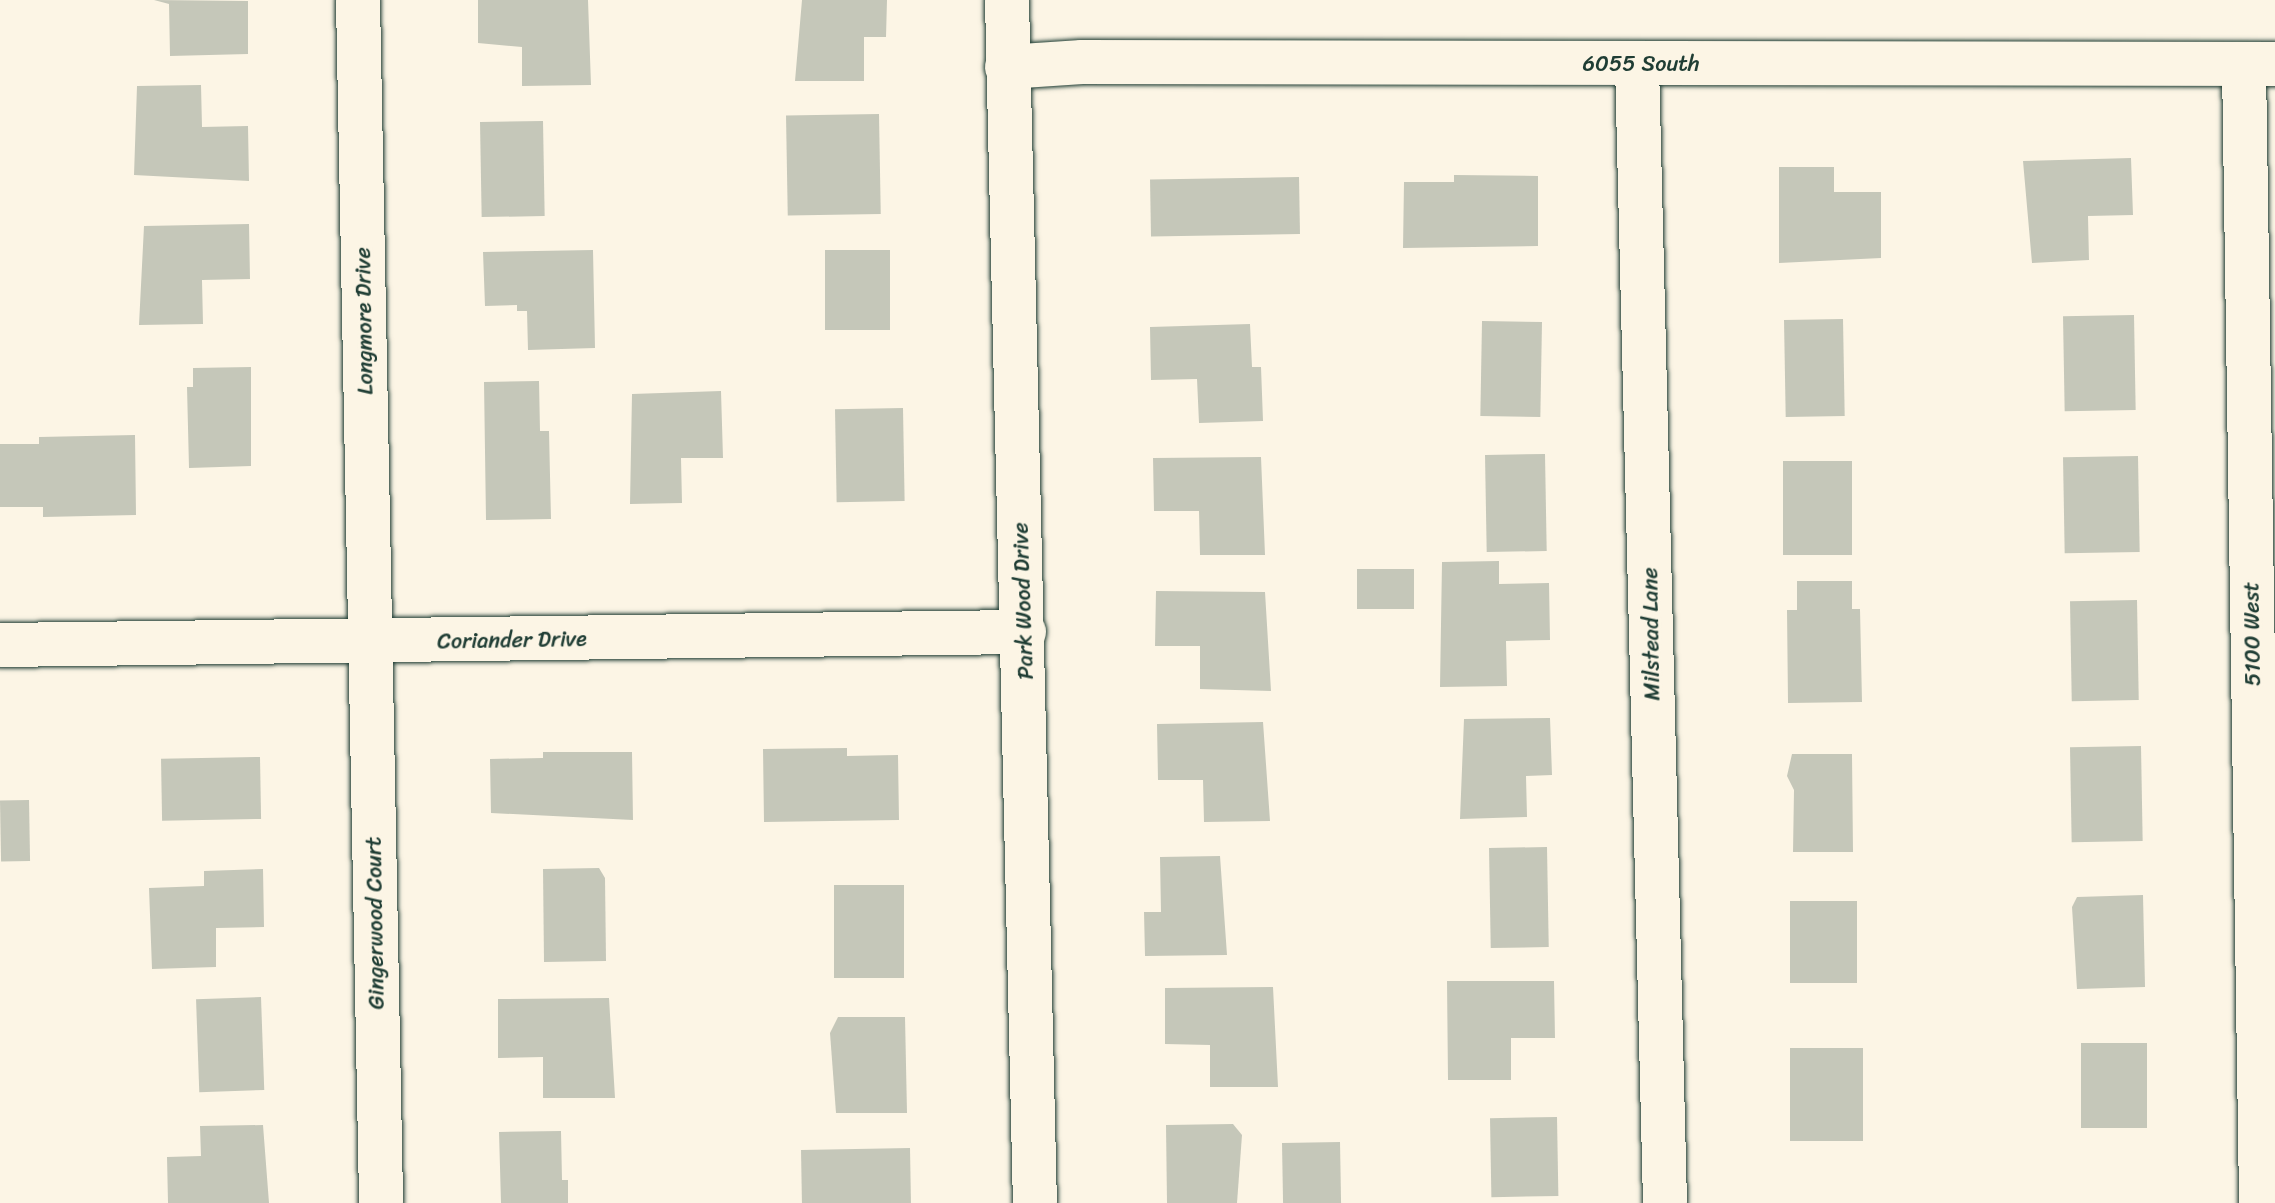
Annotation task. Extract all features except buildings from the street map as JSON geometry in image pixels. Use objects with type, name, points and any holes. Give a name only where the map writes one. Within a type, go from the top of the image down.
[{"type":"street","name":"Longmore Drive","points":[[358,0],[370,642]]},
{"type":"street","name":"Park Wood Drive","points":[[1007,0],[1035,1203]]},
{"type":"street","name":"6055 South","points":[[1007,67],[1082,62],[2260,64]]},
{"type":"street","name":"5100 West","points":[[2260,64],[2264,677],[2261,1203]]},
{"type":"street","name":"Milstead Lane","points":[[1637,65],[1665,1203]]},
{"type":"street","name":"Coriander Drive","points":[[0,645],[1024,632]]},
{"type":"street","name":"Gingerwood Court","points":[[370,642],[381,1203]]}]
